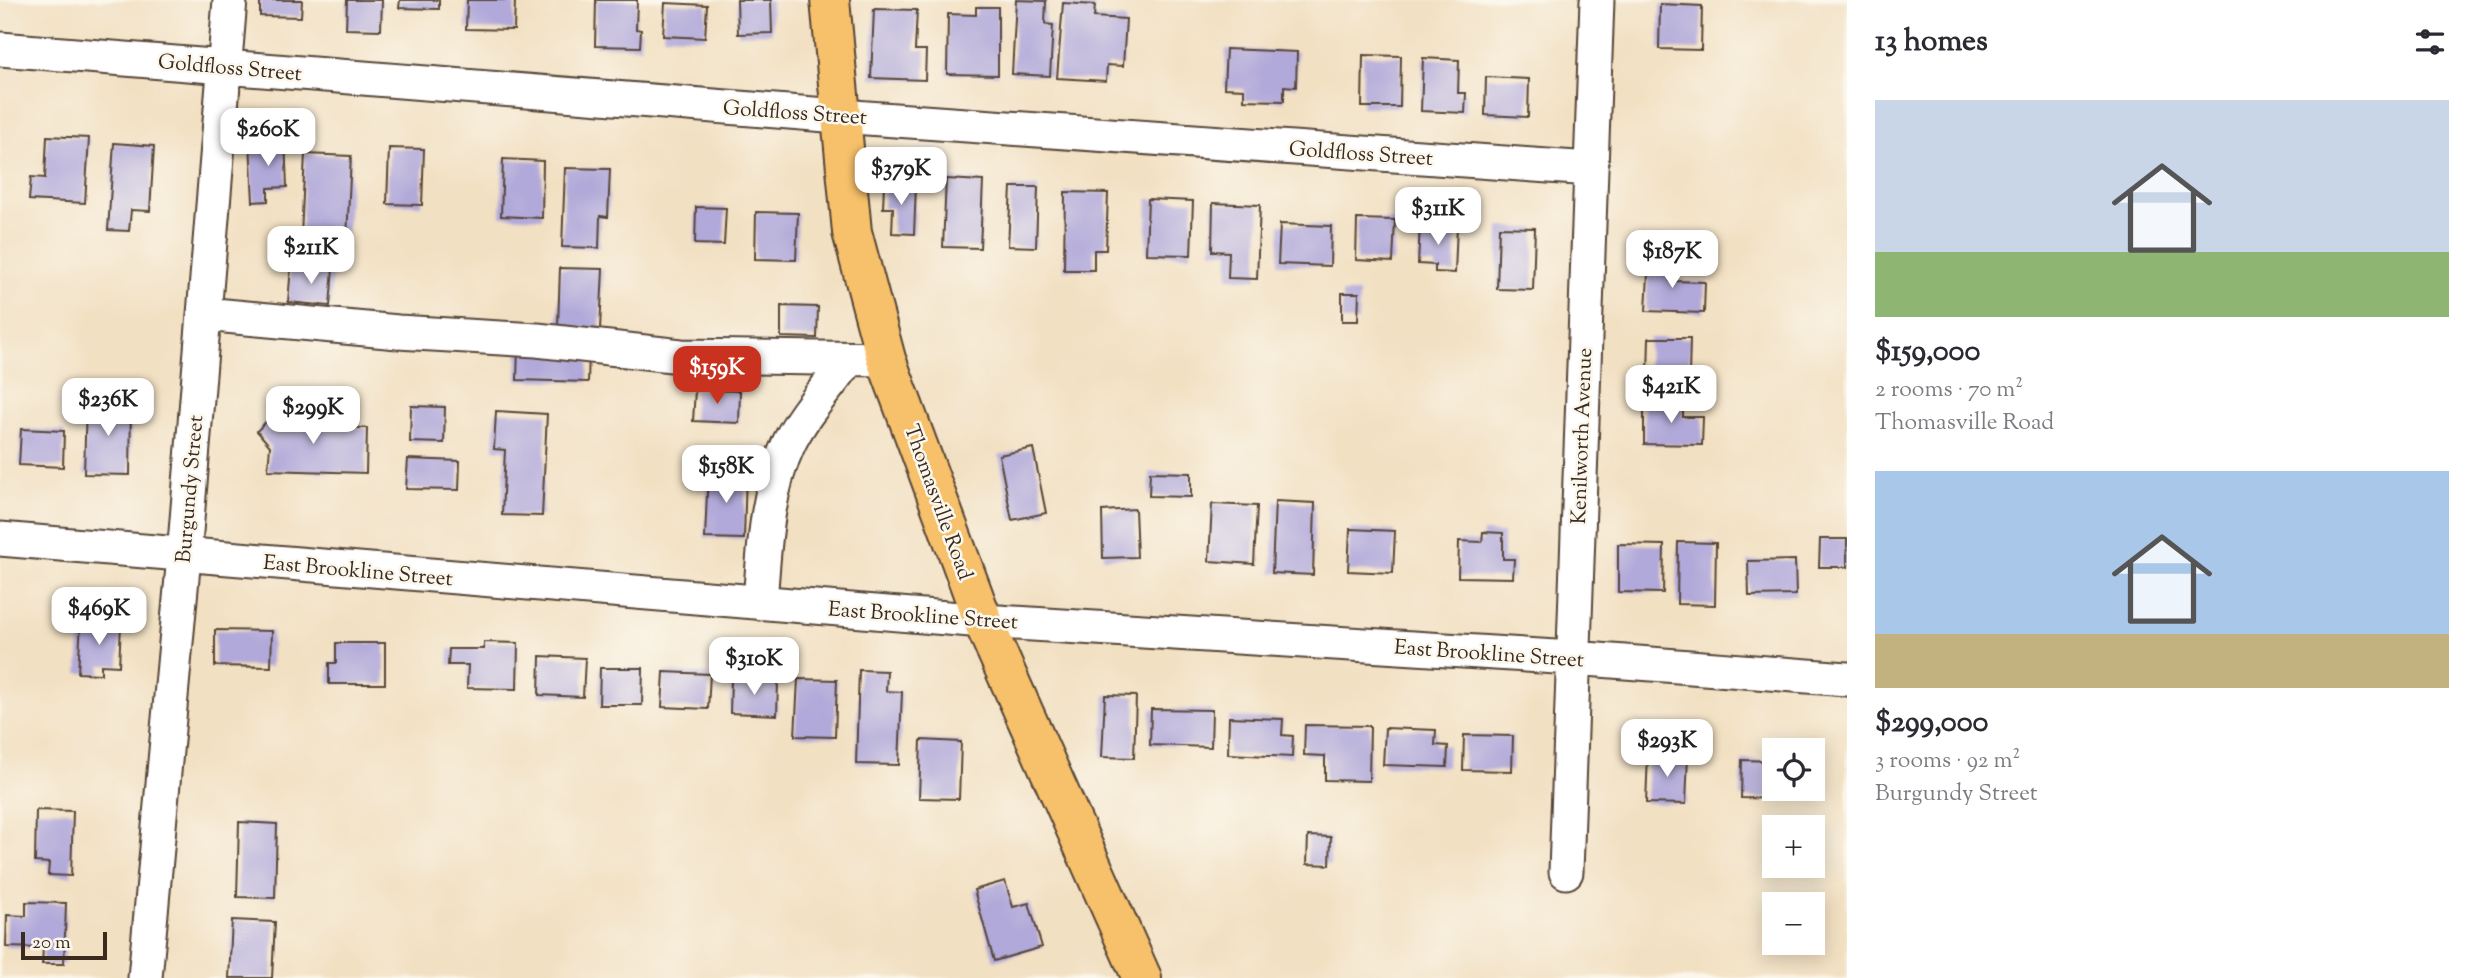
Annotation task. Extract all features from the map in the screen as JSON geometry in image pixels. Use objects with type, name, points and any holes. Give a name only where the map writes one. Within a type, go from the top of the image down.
[{"type":"main road","name":"Thomasville Road","points":[[830,0],[852,232],[886,359],[984,621],[1142,978]]},
{"type":"street","name":"Burgundy Street","points":[[145,978],[184,556],[230,0]]},
{"type":"street","name":"Kenilworth Avenue","points":[[1566,872],[1597,0]]},
{"type":"street","name":"Goldfloss Street","points":[[0,49],[839,116],[1591,170]]},
{"type":"street","points":[[204,314],[398,332],[537,340],[681,356],[886,359]]},
{"type":"street","points":[[760,603],[766,526],[789,443],[811,408],[849,359]]},
{"type":"street","name":"East Brookline Street","points":[[0,539],[984,621],[1573,658],[1847,679]]},
{"type":"building","points":[[260,0],[302,0],[301,17],[260,16]]},
{"type":"building","points":[[347,0],[382,0],[381,30],[346,29]]},
{"type":"building","points":[[400,0],[439,0],[439,9],[399,8]]},
{"type":"building","points":[[467,0],[515,0],[514,30],[466,29]]},
{"type":"building","points":[[596,0],[637,0],[636,29],[641,30],[640,47],[595,46]]},
{"type":"building","points":[[737,0],[771,0],[772,33],[738,34]]},
{"type":"building","points":[[1016,0],[1046,1],[1045,24],[1053,25],[1050,76],[1012,74]]},
{"type":"building","points":[[665,3],[707,5],[705,38],[663,36]]},
{"type":"building","points":[[1063,3],[1095,5],[1094,17],[1126,19],[1123,66],[1107,65],[1106,81],[1057,78]]},
{"type":"building","points":[[1660,4],[1702,6],[1701,50],[1659,49]]},
{"type":"building","points":[[976,7],[998,7],[998,75],[947,74],[948,14],[976,15]]},
{"type":"building","points":[[874,9],[917,10],[915,50],[926,50],[925,80],[871,78]]},
{"type":"building","points":[[1226,49],[1297,52],[1296,87],[1284,86],[1284,101],[1244,100],[1244,89],[1224,88]]},
{"type":"building","points":[[1363,55],[1401,56],[1400,107],[1362,107]]},
{"type":"building","points":[[1423,58],[1459,60],[1458,93],[1466,93],[1465,113],[1421,111]]},
{"type":"building","points":[[1486,77],[1529,79],[1528,117],[1485,115]]},
{"type":"building","points":[[47,136],[89,138],[85,203],[29,200],[31,177],[45,178]]},
{"type":"building","points":[[285,140],[287,187],[268,188],[268,201],[253,202],[250,142]]},
{"type":"building","points":[[114,143],[154,146],[150,211],[131,210],[129,231],[108,230]]},
{"type":"building","points":[[389,148],[424,149],[422,205],[387,204]]},
{"type":"building","points":[[305,154],[351,156],[347,238],[301,236]]},
{"type":"building","points":[[503,159],[543,161],[542,218],[501,216]]},
{"type":"building","points":[[565,168],[610,169],[608,217],[600,216],[599,248],[562,247]]},
{"type":"building","points":[[946,179],[983,181],[980,248],[943,247]]},
{"type":"building","points":[[884,184],[916,185],[914,234],[892,233],[893,208],[883,208]]},
{"type":"building","points":[[1011,187],[1038,187],[1036,247],[1008,246]]},
{"type":"building","points":[[1065,192],[1108,193],[1106,250],[1094,250],[1094,270],[1064,270]]},
{"type":"building","points":[[1148,199],[1193,201],[1191,255],[1146,254]]},
{"type":"building","points":[[1213,203],[1260,205],[1257,279],[1228,278],[1229,252],[1212,251]]},
{"type":"building","points":[[696,207],[726,208],[724,245],[695,244]]},
{"type":"building","points":[[756,212],[798,213],[796,260],[755,259]]},
{"type":"building","points":[[1357,219],[1395,220],[1393,262],[1356,260]]},
{"type":"building","points":[[1280,224],[1331,226],[1330,266],[1278,264]]},
{"type":"building","points":[[1420,224],[1457,225],[1455,273],[1435,272],[1435,265],[1418,264]]},
{"type":"building","points":[[1499,227],[1535,228],[1533,290],[1497,289]]},
{"type":"building","points":[[1649,255],[1671,256],[1670,281],[1705,282],[1704,313],[1646,311]]},
{"type":"building","points":[[291,267],[333,268],[330,306],[288,302]]},
{"type":"building","points":[[560,268],[603,269],[600,329],[558,327]]},
{"type":"building","points":[[1342,293],[1359,293],[1358,321],[1342,321]]},
{"type":"building","points":[[781,306],[818,307],[817,338],[781,337]]},
{"type":"building","points":[[1649,338],[1690,338],[1689,376],[1648,375]]},
{"type":"building","points":[[518,349],[589,352],[588,382],[517,380]]},
{"type":"building","points":[[695,390],[740,391],[739,423],[693,421]]},
{"type":"building","points":[[86,401],[131,403],[130,475],[84,474]]},
{"type":"building","points":[[1644,403],[1683,403],[1683,417],[1703,417],[1702,445],[1644,444]]},
{"type":"building","points":[[283,404],[301,427],[367,428],[366,473],[268,470],[270,446],[257,431]]},
{"type":"building","points":[[411,406],[445,407],[444,443],[410,442]]},
{"type":"building","points":[[496,411],[547,414],[542,516],[502,515],[505,450],[494,449]]},
{"type":"building","points":[[21,429],[64,431],[63,467],[19,465]]},
{"type":"building","points":[[1033,448],[1046,513],[1012,520],[999,455]]},
{"type":"building","points":[[408,459],[460,461],[459,490],[406,489]]},
{"type":"building","points":[[708,471],[746,472],[744,539],[705,538]]},
{"type":"building","points":[[1150,472],[1191,473],[1191,497],[1149,496]]},
{"type":"building","points":[[1275,501],[1315,503],[1313,575],[1272,573]]},
{"type":"building","points":[[1212,504],[1257,506],[1254,564],[1209,561]]},
{"type":"building","points":[[1135,509],[1137,557],[1103,558],[1102,511]]},
{"type":"building","points":[[1350,529],[1395,531],[1393,573],[1348,571]]},
{"type":"building","points":[[1483,532],[1503,533],[1503,559],[1514,559],[1513,578],[1458,577],[1459,541],[1482,542]]},
{"type":"building","points":[[1820,539],[1847,539],[1847,567],[1819,567]]},
{"type":"building","points":[[1678,542],[1716,543],[1715,605],[1677,604]]},
{"type":"building","points":[[1618,544],[1664,545],[1663,593],[1618,592]]},
{"type":"building","points":[[1795,560],[1796,595],[1749,596],[1748,561]]},
{"type":"building","points":[[81,622],[121,624],[119,666],[101,665],[101,674],[78,673]]},
{"type":"building","points":[[215,630],[272,631],[271,667],[215,666]]},
{"type":"building","points":[[484,642],[518,643],[517,689],[467,688],[468,665],[448,665],[449,649],[484,649]]},
{"type":"building","points":[[336,643],[385,643],[385,684],[329,684],[329,663],[336,663]]},
{"type":"building","points":[[540,656],[585,658],[583,697],[539,695]]},
{"type":"building","points":[[600,668],[643,668],[642,705],[599,705]]},
{"type":"building","points":[[859,670],[887,671],[886,691],[902,692],[899,765],[856,764]]},
{"type":"building","points":[[664,672],[710,674],[708,709],[662,707]]},
{"type":"building","points":[[731,679],[778,681],[777,715],[730,713]]},
{"type":"building","points":[[798,679],[837,680],[835,737],[795,736]]},
{"type":"building","points":[[1105,695],[1136,696],[1134,758],[1102,757]]},
{"type":"building","points":[[1151,709],[1212,710],[1211,747],[1150,745]]},
{"type":"building","points":[[1229,717],[1283,719],[1282,735],[1293,736],[1292,757],[1228,754]]},
{"type":"building","points":[[1305,725],[1370,726],[1369,781],[1325,780],[1325,756],[1304,755]]},
{"type":"building","points":[[1385,728],[1436,730],[1435,745],[1448,746],[1447,767],[1383,765]]},
{"type":"building","points":[[1464,735],[1513,736],[1512,771],[1463,770]]},
{"type":"building","points":[[921,740],[961,742],[959,799],[919,798]]},
{"type":"building","points":[[1648,754],[1688,755],[1686,804],[1646,803]]},
{"type":"building","points":[[1742,760],[1762,761],[1762,798],[1741,798]]},
{"type":"building","points":[[36,810],[73,811],[71,876],[48,875],[49,863],[35,862]]},
{"type":"building","points":[[239,822],[277,824],[275,898],[237,897]]},
{"type":"building","points":[[1308,836],[1331,837],[1330,865],[1307,864]]},
{"type":"building","points":[[1005,881],[1013,907],[1029,903],[1042,947],[994,961],[974,890]]},
{"type":"building","points":[[26,902],[66,903],[64,964],[42,964],[43,948],[6,947],[7,915],[26,916]]},
{"type":"building","points":[[232,920],[275,922],[272,978],[229,978]]}]
